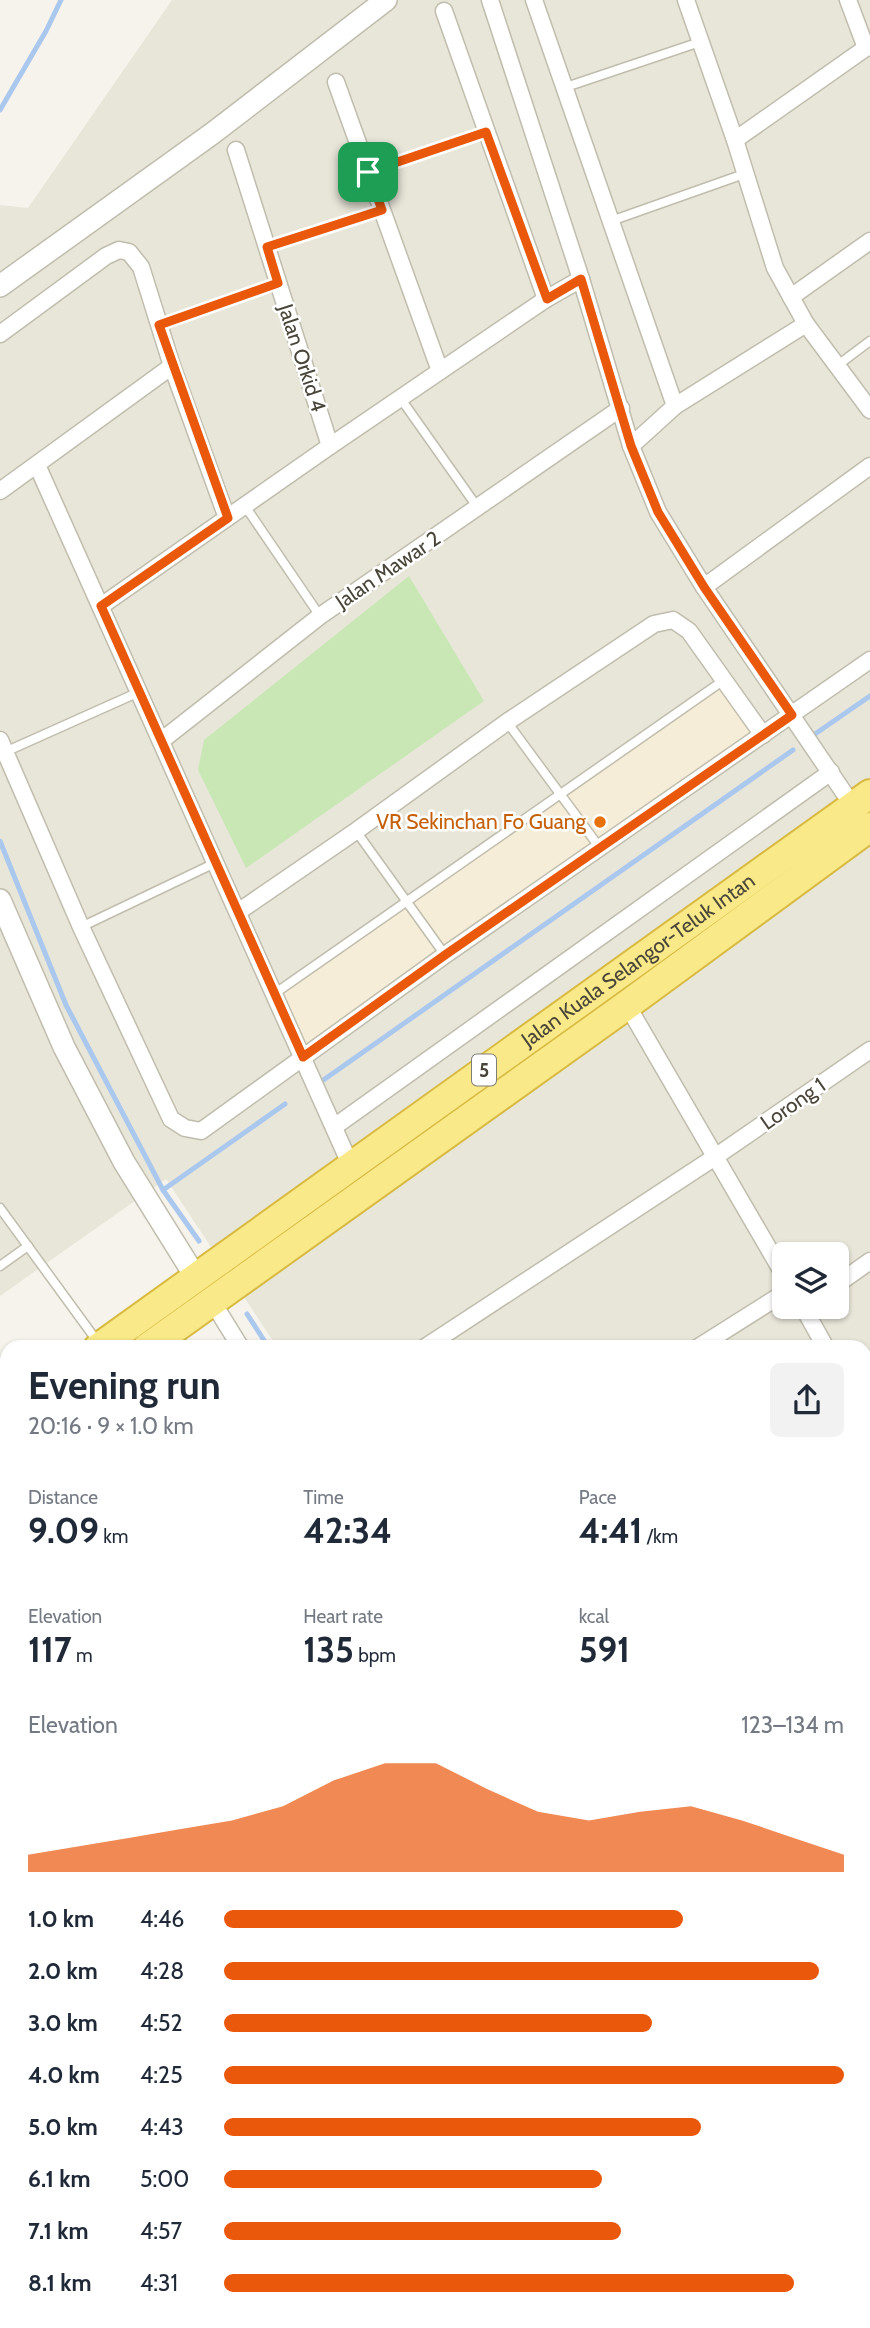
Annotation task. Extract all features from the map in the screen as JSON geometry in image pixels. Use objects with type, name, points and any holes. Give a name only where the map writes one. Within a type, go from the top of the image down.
[{"type":"highway","name":"Jalan Kuala Selangor-Teluk Intan","points":[[158,1340],[626,1005],[864,809]]},
{"type":"highway","name":"Jalan Kuala Selangor-Teluk Intan","points":[[95,1340],[195,1276],[864,809]]},
{"type":"street","points":[[0,286],[181,157],[386,0]]},
{"type":"street","points":[[490,0],[581,279],[631,446],[658,512],[704,587],[831,772],[864,809]]},
{"type":"street","points":[[534,0],[675,406]]},
{"type":"street","points":[[686,0],[736,139],[744,174],[775,268],[806,324],[870,410]]},
{"type":"street","points":[[736,139],[868,46],[848,0]]},
{"type":"street","points":[[444,11],[547,299]]},
{"type":"street","points":[[336,82],[440,371]]},
{"type":"street","name":"Jalan Orkid 4","points":[[236,150],[330,446]]},
{"type":"street","points":[[791,297],[870,241]]},
{"type":"street","points":[[0,334],[106,256],[119,250],[130,252],[136,258],[228,518]]},
{"type":"street","points":[[101,606],[440,371],[581,279]]},
{"type":"street","points":[[631,446],[675,406],[806,324]]},
{"type":"street","points":[[0,491],[172,366]]},
{"type":"street","name":"Jalan Mawar 2","points":[[161,741],[320,616],[621,408]]},
{"type":"street","points":[[37,465],[351,1166]]},
{"type":"street","points":[[704,587],[870,466]]},
{"type":"street","points":[[238,912],[508,722],[654,624],[673,620],[689,631],[763,735]]},
{"type":"street","points":[[2,749],[171,1119],[185,1128],[201,1131],[445,955],[870,660]]},
{"type":"street","points":[[334,1127],[831,772]]},
{"type":"street","points":[[0,900],[64,1047],[124,1162],[195,1276]]},
{"type":"street","points":[[626,1005],[772,1254]]},
{"type":"street","name":"Lorong 1","points":[[436,1340],[715,1157],[870,1050]]},
{"type":"street","points":[[849,1276],[870,1261]]},
{"type":"street","points":[[709,1340],[772,1300]]},
{"type":"street","points":[[212,1301],[236,1340]]},
{"type":"street","points":[[810,1319],[822,1340]]},
{"type":"lane","points":[[566,87],[700,42]]},
{"type":"lane","points":[[368,172],[486,132]]},
{"type":"lane","points":[[611,221],[744,174]]},
{"type":"lane","points":[[267,247],[382,210]]},
{"type":"lane","points":[[159,325],[278,283]]},
{"type":"lane","points":[[838,365],[870,341]]},
{"type":"lane","points":[[401,399],[478,508]]},
{"type":"lane","points":[[245,506],[320,616]]},
{"type":"lane","points":[[274,994],[724,680]]},
{"type":"lane","points":[[2,749],[139,692]]},
{"type":"lane","points":[[508,722],[600,848]]},
{"type":"lane","points":[[356,831],[445,955]]},
{"type":"lane","points":[[81,927],[215,863]]},
{"type":"lane","points":[[0,1208],[95,1340]]},
{"type":"lane","points":[[0,1266],[28,1246]]},
{"type":"shaded area","points":[[172,0],[870,0],[870,1340],[272,1340],[166,1179],[0,1296],[0,205],[28,208]]},
{"type":"shaded area","points":[[722,687],[754,733],[306,1047],[281,994]]},
{"type":"green space","points":[[409,576],[484,701],[246,868],[198,770],[204,740]]},
{"type":"waterway","points":[[0,110],[61,0]]},
{"type":"waterway","points":[[815,734],[870,696]]},
{"type":"waterway","points":[[322,1081],[793,750]]},
{"type":"waterway","points":[[0,841],[66,1005],[163,1190],[199,1241]]},
{"type":"waterway","points":[[163,1190],[285,1104]]},
{"type":"waterway","points":[[247,1314],[264,1340]]},
{"type":"place","name":"VR Sekinchan Fo Guang","points":[[600,822]]},
{"type":"route","points":[[486,132],[547,299],[581,279],[631,446],[658,512],[704,587],[792,715],[445,955],[303,1057],[101,606],[228,518],[159,325],[278,283],[267,247],[382,210],[368,172],[486,132]]}]
